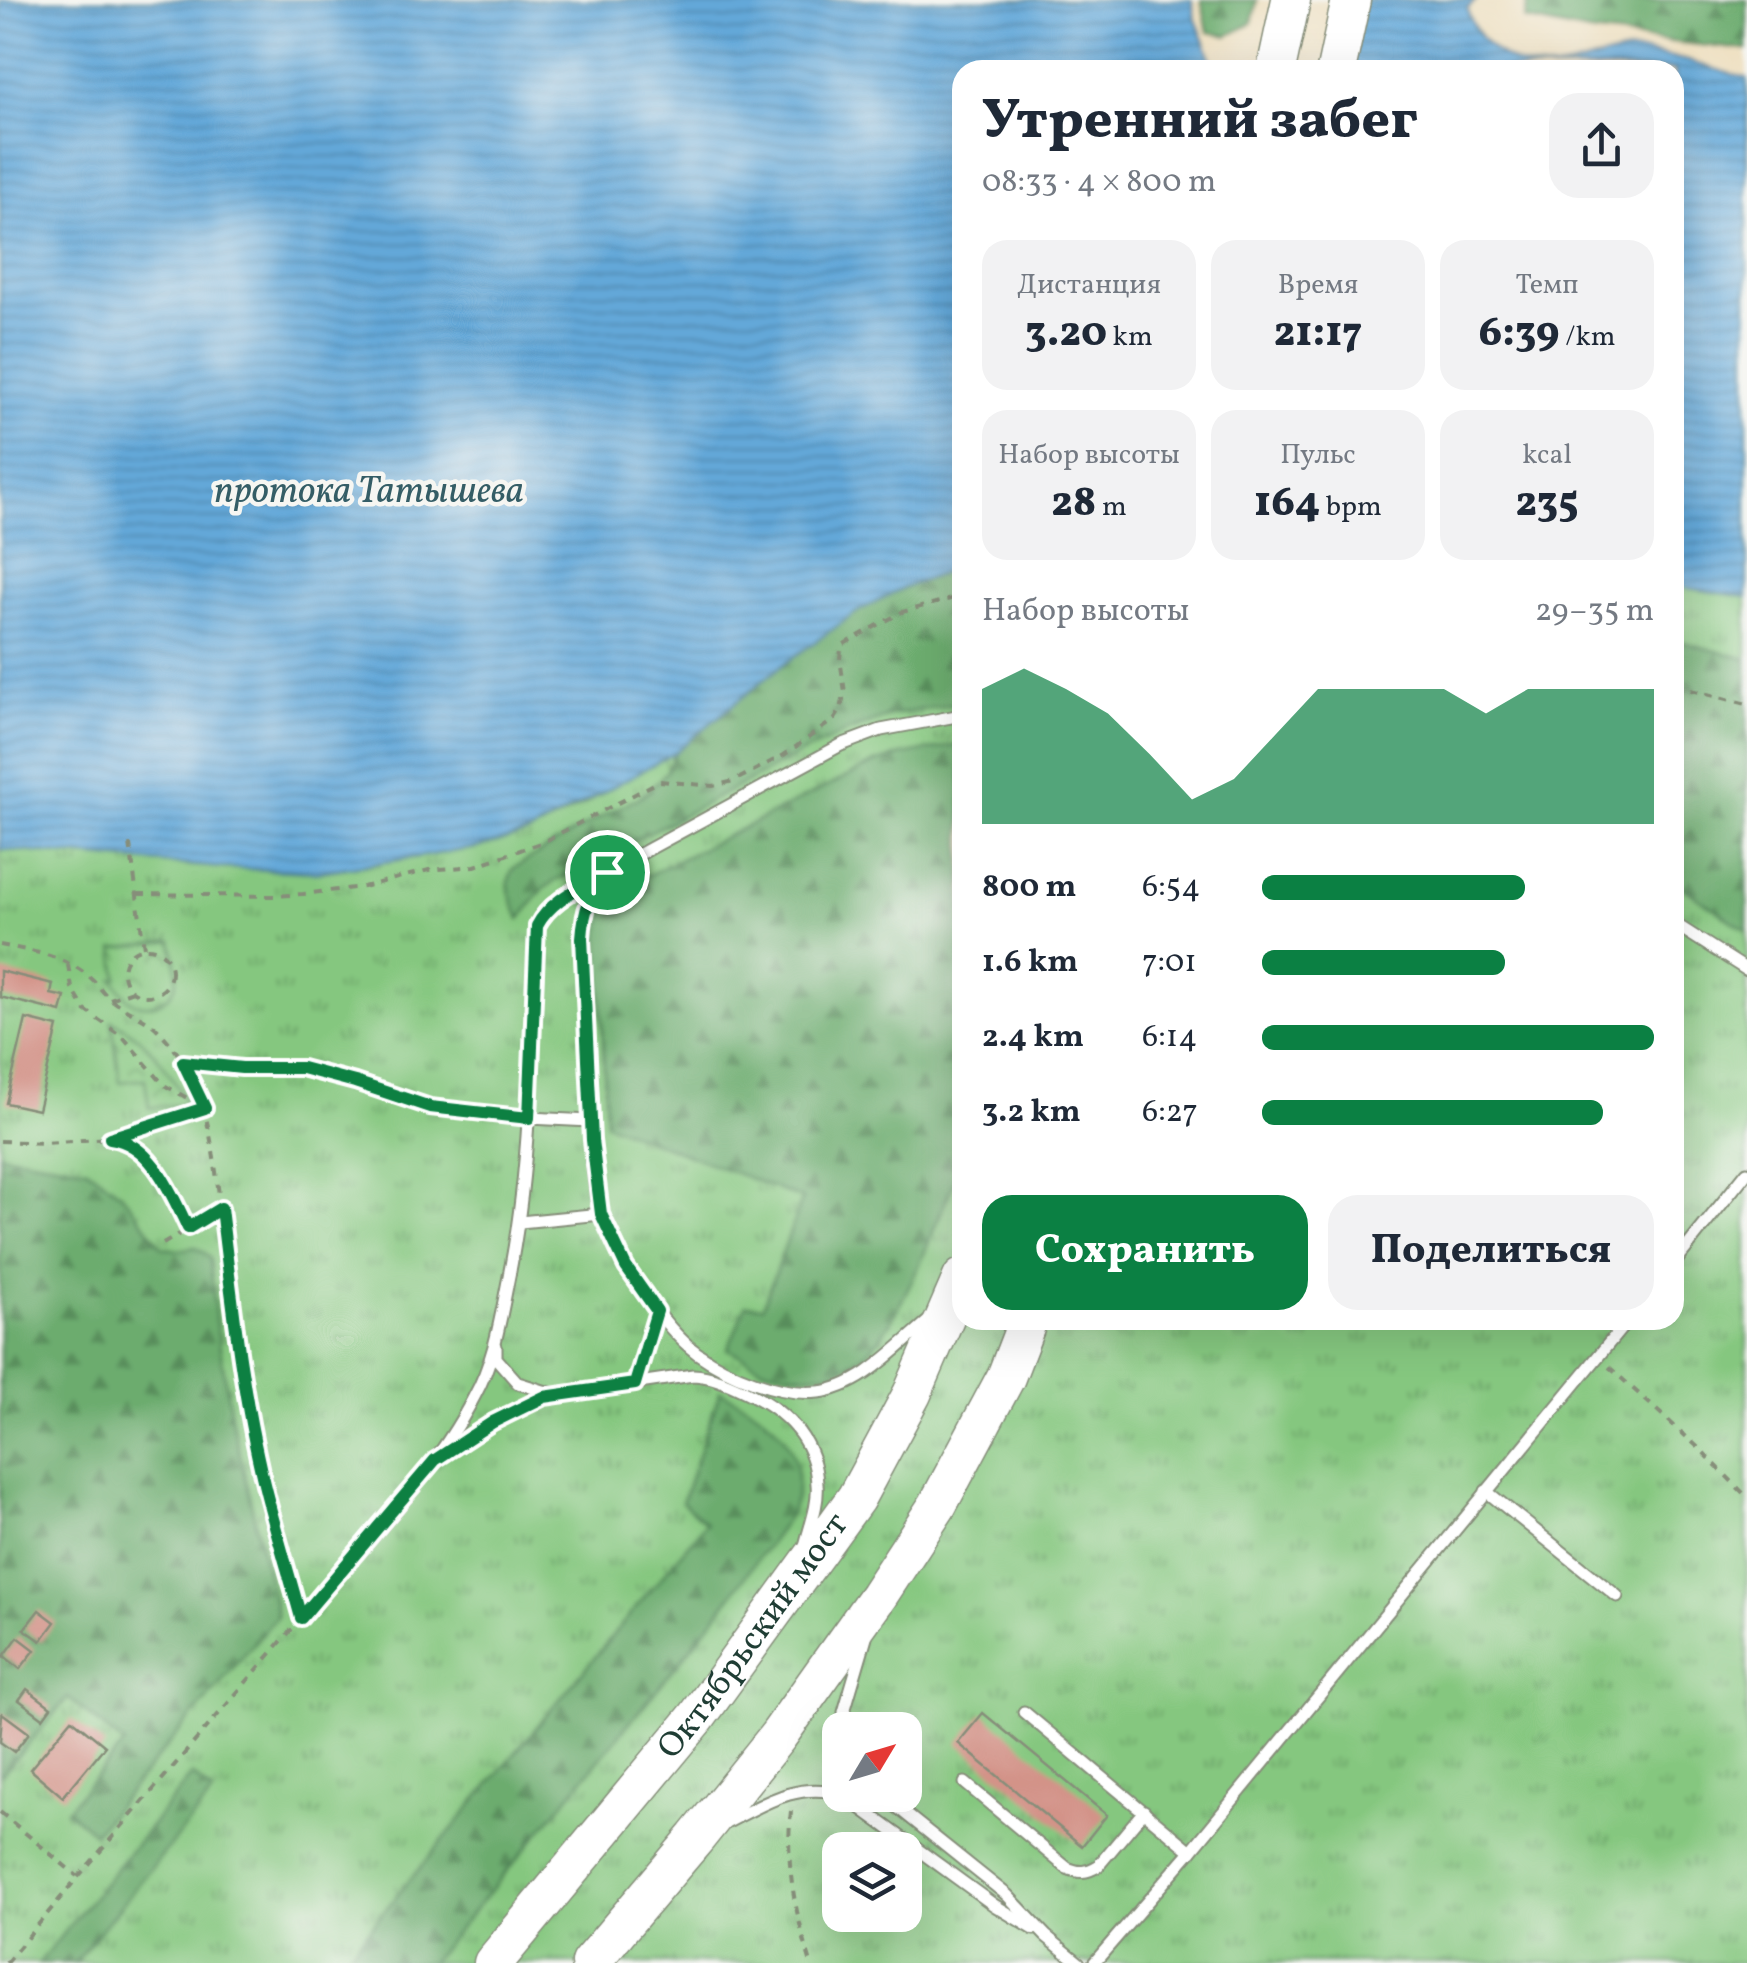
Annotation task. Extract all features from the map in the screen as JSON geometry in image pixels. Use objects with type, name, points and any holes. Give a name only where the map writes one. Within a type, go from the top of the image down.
[{"type":"main road","points":[[1278,60],[1290,0]]},
{"type":"main road","points":[[1338,60],[1351,0]]},
{"type":"main road","name":"Октябрьский мост","points":[[493,1963],[697,1717],[856,1498],[912,1394],[952,1303]]},
{"type":"main road","name":"Октябрьский мост","points":[[590,1963],[778,1736],[878,1596],[946,1490],[1006,1377],[1024,1330]]},
{"type":"lane","points":[[301,1618],[435,1460],[474,1399],[496,1342],[520,1222],[529,1118],[537,926],[542,915],[607,872],[841,745],[880,730],[952,717]]},
{"type":"lane","points":[[607,872],[590,895],[583,915],[582,938],[595,1171],[601,1214],[626,1267],[657,1311],[696,1352],[740,1375],[762,1385],[819,1392],[857,1378],[952,1294]]},
{"type":"lane","points":[[1684,930],[1747,970]]},
{"type":"lane","points":[[529,1118],[591,1121]]},
{"type":"lane","points":[[1684,1251],[1747,1172]]},
{"type":"lane","points":[[520,1222],[601,1214]]},
{"type":"lane","points":[[635,1384],[657,1311]]},
{"type":"lane","points":[[1094,1963],[1191,1851],[1620,1330]]},
{"type":"lane","points":[[496,1342],[496,1358],[518,1383],[555,1394]]},
{"type":"lane","points":[[435,1460],[493,1422],[544,1397],[707,1376],[760,1398],[788,1419],[806,1448],[818,1486],[796,1584]]},
{"type":"lane","points":[[1486,1491],[1618,1596]]},
{"type":"lane","points":[[844,1712],[878,1596]]},
{"type":"lane","points":[[1024,1712],[1191,1851]]},
{"type":"lane","points":[[964,1784],[1067,1868],[1078,1872],[1098,1866],[1144,1811]]},
{"type":"lane","points":[[696,1838],[777,1798],[800,1790],[822,1790]]},
{"type":"lane","points":[[867,1812],[994,1904],[1046,1936]]},
{"type":"lane","points":[[903,1812],[1007,1895],[1046,1936],[1079,1963]]},
{"type":"path","points":[[138,894],[303,894],[363,887],[430,870],[475,866],[543,842],[660,781],[714,786],[734,781],[835,720],[845,692],[840,654],[844,644],[902,612],[952,599]]},
{"type":"path","points":[[1684,688],[1747,704]]},
{"type":"path","points":[[130,844],[144,949]]},
{"type":"path","points":[[0,945],[68,962],[90,977],[110,999],[158,1030],[183,1062],[205,1108],[213,1139],[234,1312],[257,1450],[301,1618],[6,1963]]},
{"type":"path","points":[[144,949],[154,949],[168,960],[171,970],[166,987],[150,996],[141,996],[126,984],[124,966],[135,952],[144,949]]},
{"type":"path","points":[[68,962],[72,988],[85,1010],[124,1038],[164,1084],[205,1108]]},
{"type":"path","points":[[110,999],[132,991]]},
{"type":"path","points":[[183,1062],[242,1068],[302,1068],[430,1107],[529,1118]]},
{"type":"path","points":[[110,1138],[205,1108]]},
{"type":"path","points":[[0,1141],[125,1140],[163,1178],[188,1228]]},
{"type":"path","points":[[164,1244],[221,1208]]},
{"type":"path","points":[[1598,1357],[1747,1497]]},
{"type":"path","points":[[792,1801],[788,1836],[790,1878],[810,1963]]},
{"type":"path","points":[[0,1812],[78,1876]]},
{"type":"green space","points":[[1201,0],[1257,0],[1252,23],[1228,36],[1208,32]]},
{"type":"green space","points":[[1528,0],[1747,0],[1747,50],[1589,33],[1525,20]]},
{"type":"green space","points":[[952,570],[952,705],[892,715],[808,750],[552,883],[520,919],[509,887],[514,868],[646,793],[667,771],[674,753],[763,679],[857,612]]},
{"type":"green space","points":[[952,572],[952,1330],[1684,1330],[1684,587],[1747,597],[1747,1963],[0,1963],[0,849],[318,872],[476,848],[529,833],[582,806]]},
{"type":"green space","points":[[1684,642],[1747,659],[1747,931],[1684,888]]},
{"type":"green space","points":[[952,746],[952,1186],[894,1316],[866,1354],[835,1372],[805,1375],[763,1368],[728,1349],[746,1305],[763,1306],[802,1199],[606,1123],[601,927],[609,906],[626,886],[875,763]]},
{"type":"green space","points":[[172,941],[177,973],[173,990],[163,1000],[149,1005],[129,999],[113,979],[118,978],[114,949]]},
{"type":"green space","points":[[112,1021],[137,1036],[156,1056],[187,1104],[149,1108],[145,1079],[120,1082]]},
{"type":"green space","points":[[0,1154],[87,1168],[122,1194],[162,1247],[195,1247],[210,1259],[232,1421],[277,1616],[94,1833],[66,1810],[124,1744],[68,1698],[0,1776]]},
{"type":"green space","points":[[720,1391],[765,1417],[793,1455],[797,1491],[781,1528],[694,1644],[430,1963],[341,1963],[706,1523],[682,1502]]},
{"type":"green space","points":[[192,1775],[213,1793],[74,1963],[39,1963]]},
{"type":"water","name":"протока Татышева","points":[[0,0],[1192,0],[1212,60],[952,60],[952,570],[903,588],[857,612],[781,666],[674,753],[529,833],[476,848],[318,872],[0,849]]},
{"type":"water","points":[[1358,0],[1476,0],[1467,9],[1472,23],[1490,46],[1510,60],[1341,60]]},
{"type":"water","points":[[1623,53],[1681,60],[1598,60]]},
{"type":"water","points":[[1684,61],[1747,78],[1747,597],[1684,587]]},
{"type":"building","points":[[0,971],[53,984],[51,994],[65,997],[61,1012],[0,997]]},
{"type":"building","points":[[26,1019],[58,1027],[38,1110],[6,1103]]},
{"type":"building","points":[[39,1610],[55,1622],[41,1641],[24,1629]]},
{"type":"building","points":[[18,1637],[35,1650],[20,1669],[4,1656]]},
{"type":"building","points":[[27,1689],[51,1707],[43,1718],[19,1700]]},
{"type":"building","points":[[2,1713],[29,1733],[14,1752],[0,1742]]},
{"type":"building","points":[[983,1713],[1107,1815],[1082,1846],[958,1743]]},
{"type":"building","points":[[72,1719],[105,1746],[63,1797],[30,1769]]},
{"type":"route","points":[[607,872],[590,895],[583,915],[592,1140],[601,1214],[626,1267],[657,1311],[635,1384],[544,1397],[493,1422],[435,1460],[301,1618],[257,1450],[221,1208],[188,1228],[163,1178],[144,1156],[125,1140],[110,1138],[205,1108],[183,1062],[242,1068],[302,1068],[430,1107],[529,1118],[537,926],[552,906],[607,872]]}]
